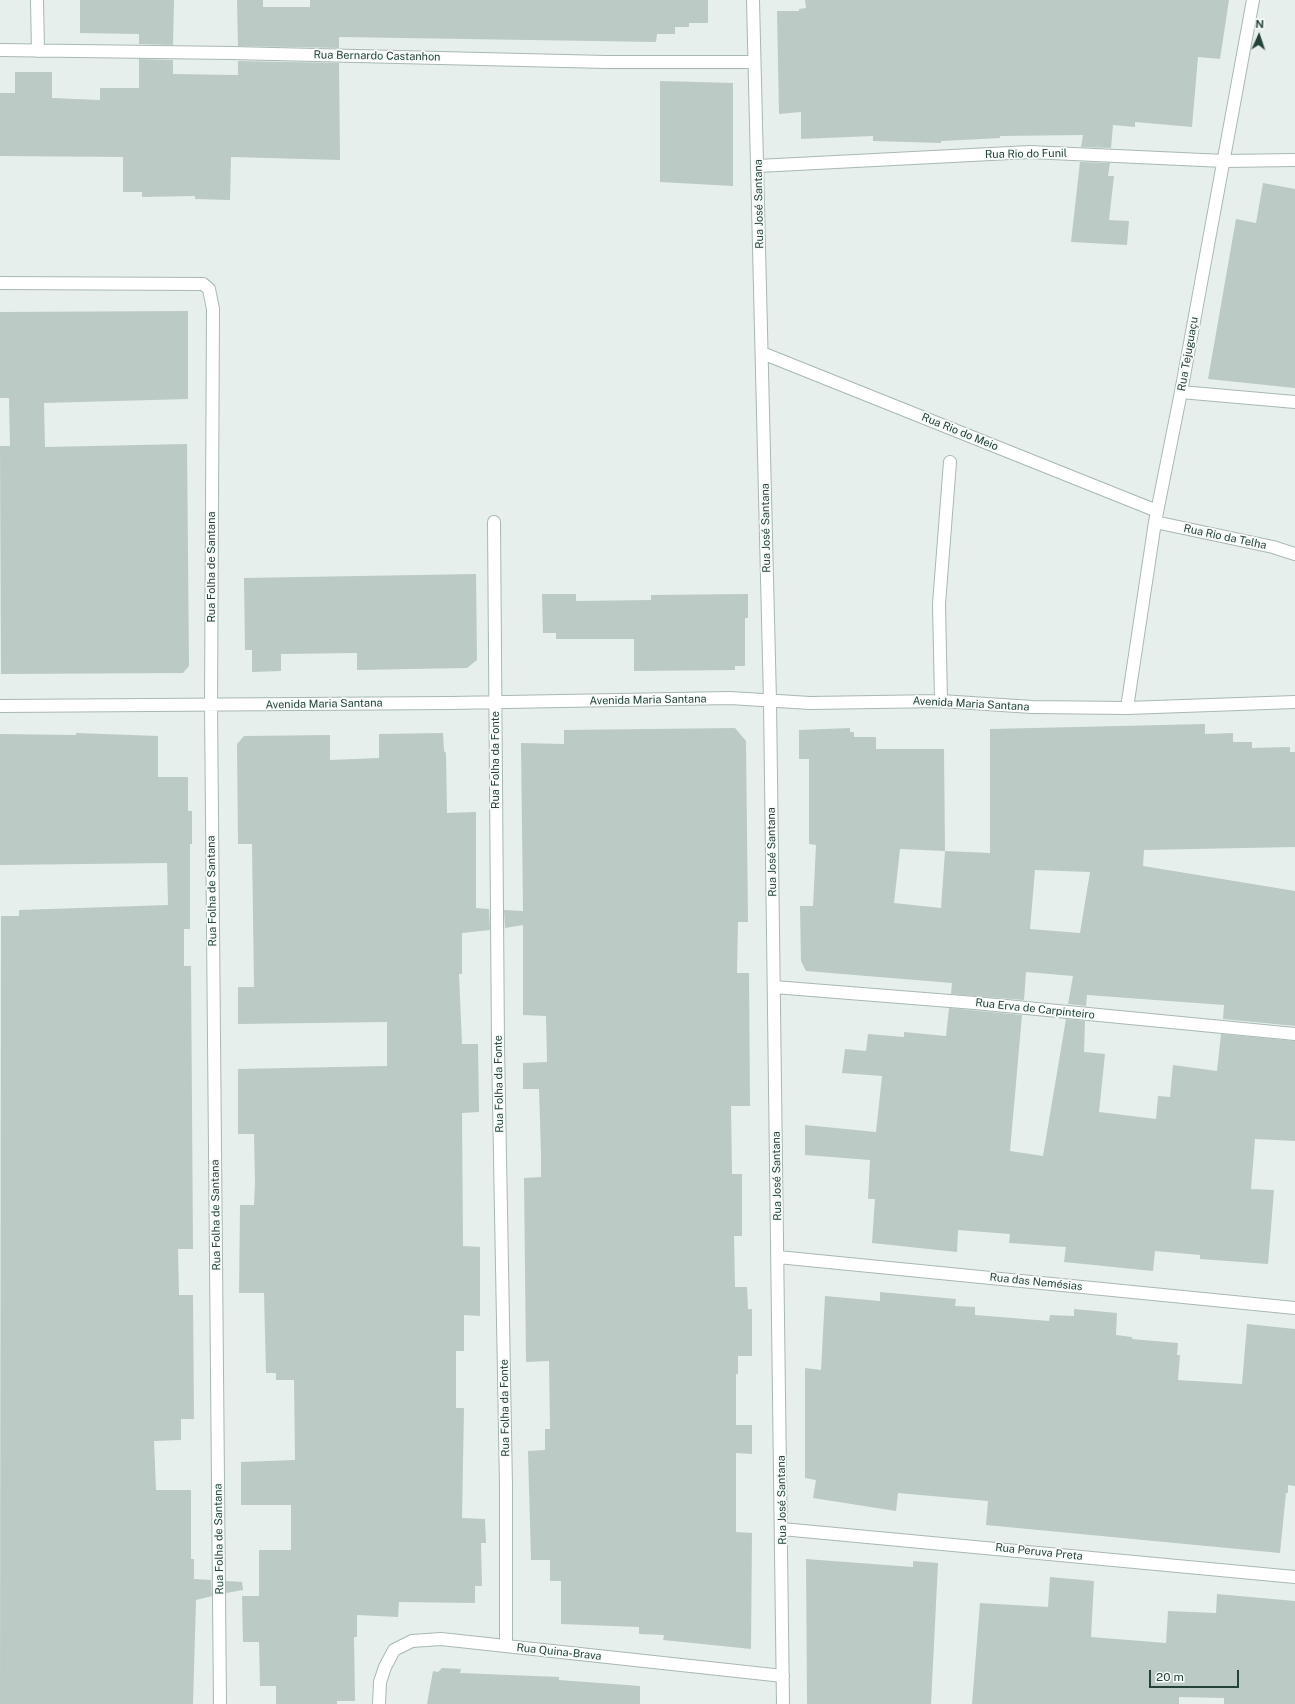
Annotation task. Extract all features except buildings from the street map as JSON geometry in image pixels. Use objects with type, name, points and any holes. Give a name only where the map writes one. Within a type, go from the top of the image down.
[{"type":"street","points":[[37,0],[38,51]]},
{"type":"street","name":"Rua José Santana","points":[[752,0],[758,166],[770,701],[782,1529],[783,1704]]},
{"type":"street","name":"Rua Tejuguaçu","points":[[1128,708],[1156,516],[1181,392],[1253,0]]},
{"type":"street","name":"Rua Bernardo Castanhon","points":[[0,50],[232,53],[606,62],[754,62]]},
{"type":"street","name":"Rua Rio do Funil","points":[[758,166],[1030,152],[1224,161],[1295,160]]},
{"type":"street","name":"Rua Folha de Santana","points":[[0,283],[199,284],[206,285],[209,289],[214,309],[211,705],[220,1704]]},
{"type":"street","name":"Rua Rio do Meio","points":[[762,352],[1156,516]]},
{"type":"street","points":[[1181,392],[1295,402]]},
{"type":"street","points":[[941,701],[939,604],[950,462]]},
{"type":"street","name":"Rua Rio da Telha","points":[[1156,516],[1295,554]]},
{"type":"street","name":"Rua Folha da Fonte","points":[[494,522],[498,1046],[506,1486],[506,1646]]},
{"type":"street","name":"Avenida Maria Santana","points":[[0,706],[495,702],[730,698],[810,703],[941,701],[1032,708],[1128,708],[1295,702]]},
{"type":"street","name":"Rua Erva de Carpinteiro","points":[[774,987],[975,1003],[1295,1034]]},
{"type":"street","name":"Rua das Nemésias","points":[[778,1257],[1295,1308]]},
{"type":"street","name":"Rua Peruva Preta","points":[[782,1529],[1295,1577]]},
{"type":"street","name":"Rua Quina-Brava","points":[[379,1704],[380,1682],[385,1667],[394,1650],[412,1641],[441,1639],[783,1676]]}]
